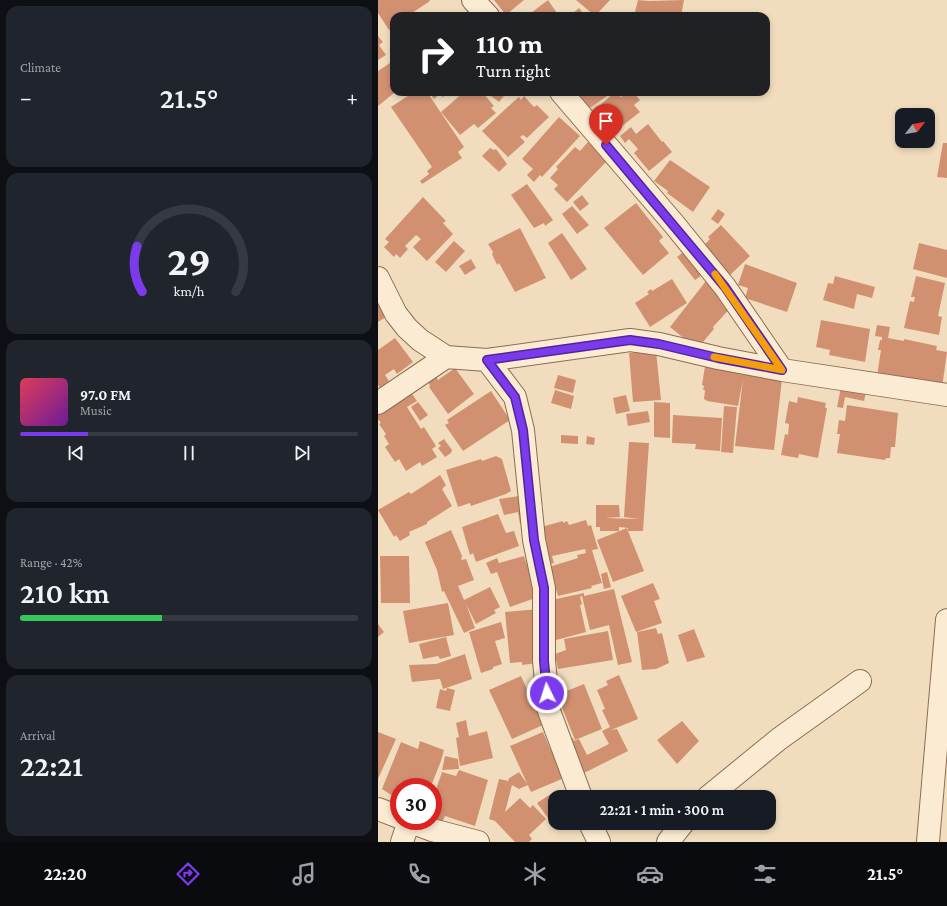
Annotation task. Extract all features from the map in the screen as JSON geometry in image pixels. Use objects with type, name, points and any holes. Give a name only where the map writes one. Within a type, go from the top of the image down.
[{"type":"street","points":[[473,0],[484,12]]},
{"type":"street","points":[[564,96],[674,224],[725,287],[782,370]]},
{"type":"street","points":[[378,278],[396,314],[407,328],[420,340],[446,356],[487,360],[630,340],[659,344],[718,358],[782,370],[947,395]]},
{"type":"street","points":[[378,403],[446,356]]},
{"type":"street","points":[[487,360],[515,397],[523,430],[534,540],[544,588],[544,661],[549,710],[578,790]]},
{"type":"street","points":[[928,842],[947,620]]},
{"type":"street","points":[[717,790],[779,739],[860,681]]},
{"type":"street","points":[[378,809],[390,814]]},
{"type":"street","points":[[402,842],[405,830]]},
{"type":"street","points":[[432,830],[478,842]]},
{"type":"street","points":[[593,830],[599,842]]},
{"type":"street","points":[[668,842],[677,830]]},
{"type":"building","points":[[378,0],[430,1],[414,12],[390,12],[389,30],[378,13]]},
{"type":"building","points":[[494,0],[524,0],[510,12],[504,12]]},
{"type":"building","points":[[548,0],[556,12],[532,12]]},
{"type":"building","points":[[576,0],[610,0],[599,12],[590,12]]},
{"type":"building","points":[[638,0],[684,0],[682,12],[635,12]]},
{"type":"building","points":[[579,8],[582,12],[574,12]]},
{"type":"building","points":[[378,36],[383,42],[379,45],[386,55],[378,60]]},
{"type":"building","points":[[390,63],[390,96],[378,106],[378,71]]},
{"type":"building","points":[[408,96],[430,96],[464,147],[458,152],[462,158],[422,184],[420,181],[429,174],[427,171],[432,167],[391,107]]},
{"type":"building","points":[[459,96],[485,96],[494,106],[491,108],[496,113],[478,128],[474,124],[460,135],[441,112]]},
{"type":"building","points":[[491,96],[504,96],[499,102]]},
{"type":"building","points":[[524,96],[534,107],[537,105],[549,117],[527,138],[523,135],[520,137],[525,142],[508,157],[482,131],[519,97],[521,100]]},
{"type":"building","points":[[578,96],[607,96],[587,110]]},
{"type":"building","points":[[610,96],[636,96],[640,100],[634,105],[640,112],[617,130],[598,107]]},
{"type":"building","points":[[559,117],[580,136],[542,177],[540,175],[534,182],[527,175],[533,169],[522,159]]},
{"type":"building","points":[[648,124],[672,152],[649,171],[634,153],[638,149],[629,139],[625,143],[620,136],[631,127],[636,134]]},
{"type":"building","points":[[588,142],[608,160],[567,202],[554,189],[558,185],[550,178],[558,169],[556,167],[575,147],[580,151]]},
{"type":"building","points":[[943,143],[947,143],[947,178],[937,177]]},
{"type":"building","points":[[490,148],[494,150],[496,149],[507,164],[499,172],[482,156]]},
{"type":"building","points":[[670,160],[710,187],[693,212],[667,193],[668,191],[654,181]]},
{"type":"building","points":[[527,184],[553,220],[545,226],[544,223],[534,228],[511,195]]},
{"type":"building","points":[[582,195],[589,204],[580,211],[573,202]]},
{"type":"building","points":[[423,197],[446,221],[443,223],[453,234],[427,261],[413,247],[421,239],[416,235],[405,246],[408,249],[400,258],[396,254],[394,257],[384,247],[389,242],[385,239]]},
{"type":"building","points":[[636,203],[663,237],[659,241],[669,253],[643,275],[604,228]]},
{"type":"building","points":[[572,206],[589,225],[577,234],[562,214]]},
{"type":"building","points":[[718,209],[725,214],[718,224],[711,219]]},
{"type":"building","points":[[721,225],[750,256],[730,275],[703,246],[710,239],[708,237]]},
{"type":"building","points":[[520,228],[546,278],[515,292],[499,263],[497,265],[492,254],[493,252],[488,244]]},
{"type":"building","points":[[562,233],[587,269],[571,280],[548,243]]},
{"type":"building","points":[[454,241],[465,251],[446,272],[435,262]]},
{"type":"building","points":[[919,243],[947,250],[947,278],[913,269]]},
{"type":"building","points":[[687,249],[705,273],[695,280],[677,257]]},
{"type":"building","points":[[471,259],[476,268],[465,275],[459,266]]},
{"type":"building","points":[[745,264],[797,283],[787,312],[745,298],[748,288],[738,285]]},
{"type":"building","points":[[835,276],[875,287],[872,298],[857,294],[854,309],[823,300],[828,283],[833,284]]},
{"type":"building","points":[[916,276],[945,283],[938,316],[942,317],[939,335],[904,328],[910,301],[914,302],[915,297],[911,297]]},
{"type":"building","points":[[672,279],[687,303],[650,327],[635,303],[649,294],[647,292],[651,289],[652,291]]},
{"type":"building","points":[[706,281],[734,304],[713,327],[714,329],[697,349],[670,327]]},
{"type":"building","points":[[378,294],[391,314],[378,322]]},
{"type":"building","points":[[821,320],[870,329],[865,362],[829,355],[830,350],[816,347]]},
{"type":"building","points":[[877,325],[890,327],[888,338],[904,341],[904,339],[937,346],[936,350],[947,352],[942,388],[877,376],[881,350],[878,350],[882,337],[875,336]]},
{"type":"building","points":[[395,338],[413,362],[397,374],[394,369],[385,375],[389,381],[380,388],[378,385],[378,350]]},
{"type":"building","points":[[656,351],[661,400],[633,402],[629,353]]},
{"type":"building","points":[[706,360],[744,367],[743,374],[782,379],[774,450],[735,446],[743,379],[738,406],[707,401],[704,399],[705,390],[703,390],[704,386],[702,385]]},
{"type":"building","points":[[455,368],[474,394],[448,414],[429,387],[427,378],[434,373],[438,380]]},
{"type":"building","points":[[558,375],[576,380],[573,393],[554,388]]},
{"type":"building","points":[[841,387],[866,392],[864,401],[845,397],[843,408],[837,407]]},
{"type":"building","points":[[555,390],[574,396],[571,409],[551,403]]},
{"type":"building","points":[[410,391],[417,401],[407,407],[421,429],[424,427],[436,446],[432,449],[437,457],[422,466],[420,462],[406,471],[399,459],[395,462],[385,447],[389,444],[384,436],[386,434],[379,424],[381,423],[378,419],[378,412]]},
{"type":"building","points":[[491,391],[510,420],[463,451],[445,425],[449,423],[447,420]]},
{"type":"building","points":[[626,395],[630,411],[616,414],[613,398]]},
{"type":"building","points":[[798,397],[826,403],[825,408],[827,408],[818,458],[799,454],[798,458],[781,455],[785,434],[788,435],[789,424],[785,423],[789,401],[797,403]]},
{"type":"building","points":[[418,402],[428,415],[420,421],[411,407]]},
{"type":"building","points":[[654,402],[670,403],[670,438],[654,437]]},
{"type":"building","points":[[847,405],[898,413],[895,447],[891,447],[890,458],[886,458],[885,460],[837,453],[840,434],[837,434],[839,420],[845,421]]},
{"type":"building","points":[[724,406],[737,407],[733,453],[721,452]]},
{"type":"building","points":[[648,411],[650,422],[628,426],[626,414]]},
{"type":"building","points":[[673,415],[722,418],[720,451],[695,449],[696,444],[672,443]]},
{"type":"building","points":[[561,435],[578,436],[578,444],[561,443]]},
{"type":"building","points":[[587,436],[595,438],[594,445],[586,444]]},
{"type":"building","points":[[444,439],[452,450],[451,453],[445,457],[438,448],[441,446],[438,443]]},
{"type":"building","points":[[629,442],[649,443],[643,531],[628,531],[628,528],[619,527],[619,531],[600,531],[600,527],[596,527],[596,505],[619,505],[620,517],[605,518],[639,519],[624,517]]},
{"type":"building","points":[[496,456],[502,459],[511,491],[471,506],[470,503],[458,507],[446,470]]},
{"type":"building","points":[[440,475],[446,485],[442,489],[452,506],[427,522],[427,524],[409,532],[410,535],[400,541],[396,535],[394,537],[378,510],[409,492],[411,494]]},
{"type":"building","points":[[519,496],[525,524],[520,524],[518,512],[504,515],[499,499]]},
{"type":"building","points":[[498,514],[506,533],[514,531],[519,546],[476,562],[473,553],[470,555],[462,527]]},
{"type":"building","points":[[586,520],[588,526],[591,525],[598,549],[592,550],[602,583],[591,586],[592,588],[558,596],[549,567],[578,558],[577,555],[586,553],[585,549],[552,556],[554,563],[541,566],[541,527],[563,521],[563,523],[567,521],[569,525]]},
{"type":"building","points":[[627,528],[644,571],[613,582],[597,540]]},
{"type":"building","points":[[451,530],[462,556],[461,560],[466,559],[474,580],[458,586],[464,600],[490,587],[500,607],[494,610],[496,613],[476,624],[466,604],[475,628],[464,633],[444,591],[442,592],[437,570],[425,542]]},
{"type":"building","points":[[380,556],[409,556],[410,603],[381,603]]},
{"type":"building","points":[[524,556],[538,597],[510,607],[497,572],[491,574],[486,563],[497,558],[499,563]]},
{"type":"building","points":[[607,572],[611,587],[604,589],[601,574]]},
{"type":"building","points":[[653,583],[660,599],[654,601],[662,623],[636,632],[621,596]]},
{"type":"building","points":[[614,589],[632,662],[618,665],[609,625],[590,630],[582,596],[580,597],[582,604],[580,605],[586,632],[556,640],[555,637],[553,638],[547,601],[584,593],[584,596]]},
{"type":"building","points":[[448,603],[454,635],[409,643],[403,611]]},
{"type":"building","points":[[539,609],[537,663],[522,665],[522,662],[510,663],[505,612]]},
{"type":"building","points":[[501,622],[505,638],[495,641],[502,664],[481,673],[469,632]]},
{"type":"building","points":[[378,624],[384,632],[378,637]]},
{"type":"building","points":[[656,628],[658,634],[662,633],[669,663],[656,669],[642,670],[637,632]]},
{"type":"building","points":[[694,629],[705,657],[687,662],[678,635]]},
{"type":"building","points":[[608,631],[613,660],[558,669],[555,654],[566,650],[564,639]]},
{"type":"building","points":[[446,637],[451,656],[440,659],[438,656],[423,659],[419,644]]},
{"type":"building","points":[[465,654],[472,679],[443,689],[440,679],[412,682],[409,665],[436,664]]},
{"type":"building","points":[[619,675],[638,719],[611,730],[617,729],[628,751],[582,774],[566,741],[573,738],[574,741],[579,739],[587,755],[609,744],[602,731],[610,727],[602,710],[605,709],[597,690],[608,685],[606,681]]},
{"type":"building","points":[[521,676],[543,725],[512,739],[489,690]]},
{"type":"building","points":[[584,684],[602,729],[575,740],[557,695]]},
{"type":"building","points":[[447,688],[455,690],[450,711],[436,708],[440,689],[446,691]]},
{"type":"building","points":[[466,720],[469,736],[487,731],[493,758],[460,766],[456,738],[459,737],[456,723]]},
{"type":"building","points":[[682,721],[699,741],[677,764],[657,740]]},
{"type":"building","points":[[378,732],[396,739],[378,779]]},
{"type":"building","points":[[543,732],[551,751],[556,749],[569,776],[531,792],[510,746]]},
{"type":"building","points":[[420,741],[444,750],[434,778],[390,778],[390,794],[382,789],[401,742],[418,749]]},
{"type":"building","points":[[445,756],[458,759],[459,769],[442,770]]},
{"type":"building","points":[[459,770],[488,780],[475,826],[445,816],[442,823],[442,778],[440,778],[442,772],[456,776]]},
{"type":"building","points":[[519,772],[528,785],[519,789],[512,785],[505,812],[520,798],[530,808],[533,805],[546,819],[529,835],[532,839],[529,842],[515,842],[495,821],[489,819],[499,779],[509,781],[508,779]]},
{"type":"building","points":[[548,796],[548,818],[537,803]]},
{"type":"slow traffic","points":[[714,357],[782,370],[715,274]]},
{"type":"route","points":[[547,693],[544,661],[544,588],[534,540],[523,430],[515,397],[487,360],[630,340],[659,344],[687,351],[704,353],[718,358],[782,370],[725,287],[674,224],[606,145]]}]
